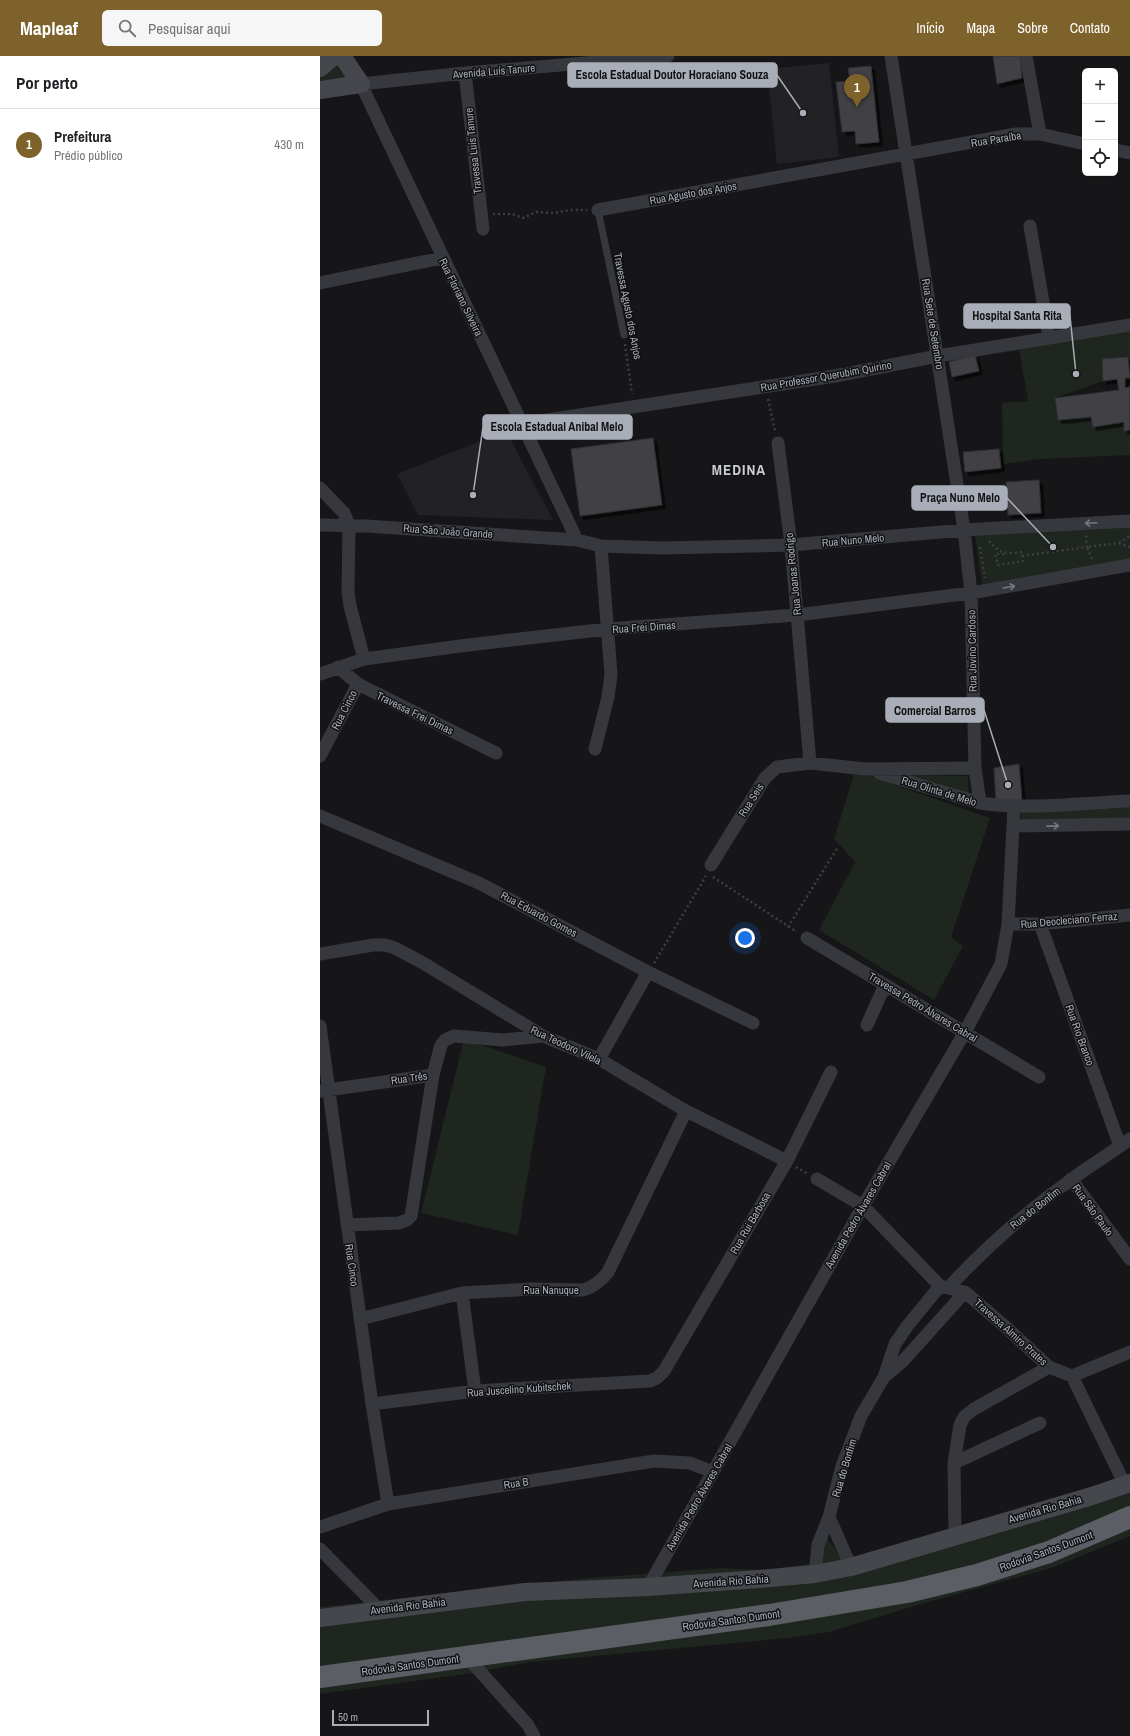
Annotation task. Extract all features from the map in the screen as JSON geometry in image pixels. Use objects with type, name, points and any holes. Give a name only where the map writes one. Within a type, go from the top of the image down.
[{"type":"highway","name":"Rodovia Santos Dumont","points":[[320,1677],[828,1606],[907,1592],[977,1575],[1049,1552],[1130,1517]]},
{"type":"main road","points":[[320,68],[334,56]]},
{"type":"main road","name":"Rua Floriano Silveira","points":[[342,56],[361,84]]},
{"type":"main road","name":"Avenida Luís Tanure","points":[[320,90],[361,84]]},
{"type":"main road","name":"Avenida Rio Bahia","points":[[320,1618],[379,1609],[525,1592],[648,1587],[815,1574],[851,1567],[1128,1484]]},
{"type":"street","name":"Avenida Luís Tanure","points":[[361,84],[465,73],[653,56],[668,56]]},
{"type":"street","name":"Rua Sete de Setembro","points":[[891,56],[964,530],[971,594]]},
{"type":"street","points":[[1026,56],[1040,134]]},
{"type":"street","name":"Travessa Luís Tanure","points":[[465,73],[480,216],[483,229]]},
{"type":"street","name":"Rua Floriano Silveira","points":[[361,84],[576,540]]},
{"type":"street","name":"Rua Paraíba","points":[[906,154],[1016,134],[1040,134],[1082,143]]},
{"type":"street","points":[[1118,151],[1130,153]]},
{"type":"street","name":"Rua Agusto dos Anjos","points":[[598,210],[906,154]]},
{"type":"street","points":[[1030,226],[1049,338]]},
{"type":"street","points":[[320,283],[442,258]]},
{"type":"street","name":"Rua Professor Querubim Quirino","points":[[521,424],[835,376],[938,356],[1130,325]]},
{"type":"street","name":"Rua Joanas Rodrigo","points":[[778,443],[791,545],[810,763]]},
{"type":"street","points":[[320,488],[344,513],[349,526],[348,592],[350,606],[364,659]]},
{"type":"street","name":"Rua Nuno Melo","points":[[576,540],[601,546],[662,548],[791,545],[964,530],[1130,521]]},
{"type":"street","name":"Rua São João Grande","points":[[320,525],[576,540]]},
{"type":"street","points":[[595,749],[608,697],[611,674],[601,546]]},
{"type":"street","name":"Rua Frei Dimas","points":[[320,674],[364,659],[468,645],[607,629],[798,615],[971,594],[1130,569]]},
{"type":"street","name":"Rua Jovino Cardoso","points":[[971,594],[975,768],[980,803]]},
{"type":"street","name":"Travessa Frei Dimas","points":[[338,667],[358,684],[496,753]]},
{"type":"street","name":"Rua Cinco","points":[[320,756],[358,684]]},
{"type":"street","name":"Rua Olinta de Melo","points":[[810,763],[865,769],[975,768]]},
{"type":"street","name":"Rua Seis","points":[[709,869],[771,772],[777,767],[810,763]]},
{"type":"street","name":"Rua Olinta de Melo","points":[[865,769],[980,803],[1014,806],[1130,801]]},
{"type":"street","points":[[1014,806],[1014,826],[1130,824]]},
{"type":"street","name":"Rua Eduardo Gomes","points":[[320,816],[479,882],[648,972],[753,1023]]},
{"type":"street","name":"Avenida Pedro Álvares Cabral","points":[[648,1587],[863,1206],[964,1032],[1001,964],[1008,924],[1014,826]]},
{"type":"street","name":"Rua Deocleciano Ferraz","points":[[1008,924],[1040,924],[1130,914]]},
{"type":"street","name":"Rua Rio Branco","points":[[1040,924],[1125,1143]]},
{"type":"street","name":"Travessa Pedro Álvares Cabral","points":[[807,938],[833,952],[1038,1077]]},
{"type":"street","name":"Rua Teodoro Vilela","points":[[320,954],[373,945],[385,945],[395,948],[543,1036],[599,1059],[686,1111],[786,1161]]},
{"type":"street","points":[[599,1059],[648,972]]},
{"type":"street","points":[[867,1025],[885,985]]},
{"type":"street","name":"Rua Cinco","points":[[320,1031],[324,1091],[346,1225],[388,1504]]},
{"type":"street","name":"Rua Três","points":[[324,1091],[433,1075],[441,1045],[445,1040],[454,1036],[503,1040],[543,1036]]},
{"type":"street","name":"Rua Rui Barbosa","points":[[664,1371],[786,1161],[831,1072]]},
{"type":"street","points":[[346,1225],[399,1222],[407,1220],[411,1216],[433,1075]]},
{"type":"street","name":"Rua Nanuque","points":[[360,1319],[462,1293],[532,1289],[583,1290],[591,1288],[602,1280],[608,1272],[686,1111]]},
{"type":"street","name":"Rua do Bonfim","points":[[815,1574],[818,1545],[829,1517],[842,1466],[861,1416],[884,1377],[895,1344],[908,1325],[944,1287],[1016,1222],[1071,1179],[1125,1143]]},
{"type":"street","points":[[817,1179],[863,1206],[944,1287]]},
{"type":"street","name":"Rua São Paulo","points":[[1071,1179],[1130,1259]]},
{"type":"street","name":"Travessa Almiro Prates","points":[[944,1287],[965,1292],[1049,1367],[1072,1376]]},
{"type":"street","name":"Rua do Bonfim","points":[[884,1377],[903,1361],[965,1292]]},
{"type":"street","points":[[462,1293],[475,1391]]},
{"type":"street","points":[[1128,1484],[1072,1376],[1130,1352]]},
{"type":"street","points":[[955,1535],[954,1463],[960,1425],[964,1417],[974,1409],[1049,1367]]},
{"type":"street","name":"Rua Juscelino Kubitschek","points":[[372,1404],[475,1391],[650,1381],[657,1378],[664,1371]]},
{"type":"street","points":[[954,1463],[1040,1423]]},
{"type":"street","name":"Rua B","points":[[320,1527],[388,1504],[654,1461],[690,1463],[713,1472]]},
{"type":"street","points":[[829,1517],[851,1567]]},
{"type":"street","points":[[320,1549],[379,1609]]},
{"type":"street","points":[[467,1657],[528,1725],[534,1736]]},
{"type":"lane","name":"Travessa Agusto dos Anjos","points":[[598,210],[624,335]]},
{"type":"path","points":[[480,216],[512,214],[523,218],[536,212],[553,213],[571,210],[598,210]]},
{"type":"path","name":"Travessa Agusto dos Anjos","points":[[624,335],[634,406]]},
{"type":"path","points":[[766,386],[778,443]]},
{"type":"path","points":[[1085,530],[1087,547],[1093,562]]},
{"type":"path","points":[[1022,556],[1119,543],[1130,536]]},
{"type":"path","points":[[985,538],[998,551],[1007,554]]},
{"type":"path","points":[[1119,543],[1130,547]]},
{"type":"path","points":[[1022,552],[1023,561],[998,565],[995,554],[1007,554],[1022,552]]},
{"type":"path","points":[[648,972],[709,869],[788,927],[838,847]]},
{"type":"path","points":[[786,1161],[817,1179]]},
{"type":"shaded area","points":[[341,58],[353,79],[320,85],[320,73]]},
{"type":"shaded area","points":[[829,63],[839,157],[777,164],[767,69]]},
{"type":"shaded area","points":[[1130,331],[1130,371],[1128,357],[1102,359],[1103,381],[1055,398],[1058,420],[1091,417],[1093,426],[1124,422],[1124,431],[1130,430],[1130,455],[1039,459],[1003,464],[1002,403],[1028,401],[1019,348]]},
{"type":"shaded area","points":[[506,431],[553,520],[418,515],[397,474]]},
{"type":"shaded area","points":[[1130,526],[1130,559],[982,584],[975,535]]},
{"type":"shaded area","points":[[855,771],[990,818],[951,937],[963,946],[934,1000],[819,930],[855,862],[834,839]]},
{"type":"shaded area","points":[[906,775],[968,776],[969,796]]},
{"type":"shaded area","points":[[1130,808],[1130,821],[1020,824],[1021,812]]},
{"type":"shaded area","points":[[464,1039],[546,1067],[518,1235],[421,1213]]},
{"type":"shaded area","points":[[1130,1473],[1130,1536],[1051,1568],[921,1604],[829,1632],[787,1638],[530,1662],[473,1673],[320,1694],[320,1607],[578,1579],[722,1568],[764,1570],[823,1562],[825,1535],[842,1560],[1116,1480]]},
{"type":"building","points":[[993,56],[1020,56],[1022,78],[997,84]]},
{"type":"building","points":[[871,66],[879,142],[856,144],[855,131],[842,132],[836,82],[850,81],[848,68]]},
{"type":"building","points":[[975,355],[979,371],[952,377],[949,362]]},
{"type":"building","points":[[1128,357],[1130,378],[1125,378],[1125,388],[1130,387],[1130,430],[1124,431],[1124,422],[1093,427],[1091,417],[1058,420],[1055,398],[1119,390],[1117,379],[1103,381],[1102,359]]},
{"type":"building","points":[[653,438],[662,505],[580,516],[571,449]]},
{"type":"building","points":[[999,449],[1001,468],[965,472],[963,452]]},
{"type":"building","points":[[1039,480],[1041,513],[1008,515],[1006,482]]},
{"type":"building","points":[[1019,764],[1022,802],[996,802],[994,768]]},
{"type":"place","name":"Prefeitura","points":[[857,107]]},
{"type":"place","name":"Escola Estadual Doutor Horaciano Souza","points":[[803,113]]},
{"type":"place","name":"Hospital Santa Rita","points":[[1076,374]]},
{"type":"place","name":"Escola Estadual Anibal Melo","points":[[473,495]]},
{"type":"place","name":"Praça Nuno Melo","points":[[1053,547]]},
{"type":"place","name":"Comercial Barros","points":[[1008,785]]},
{"type":"district","name":"MEDINA","points":[[739,469]]}]
